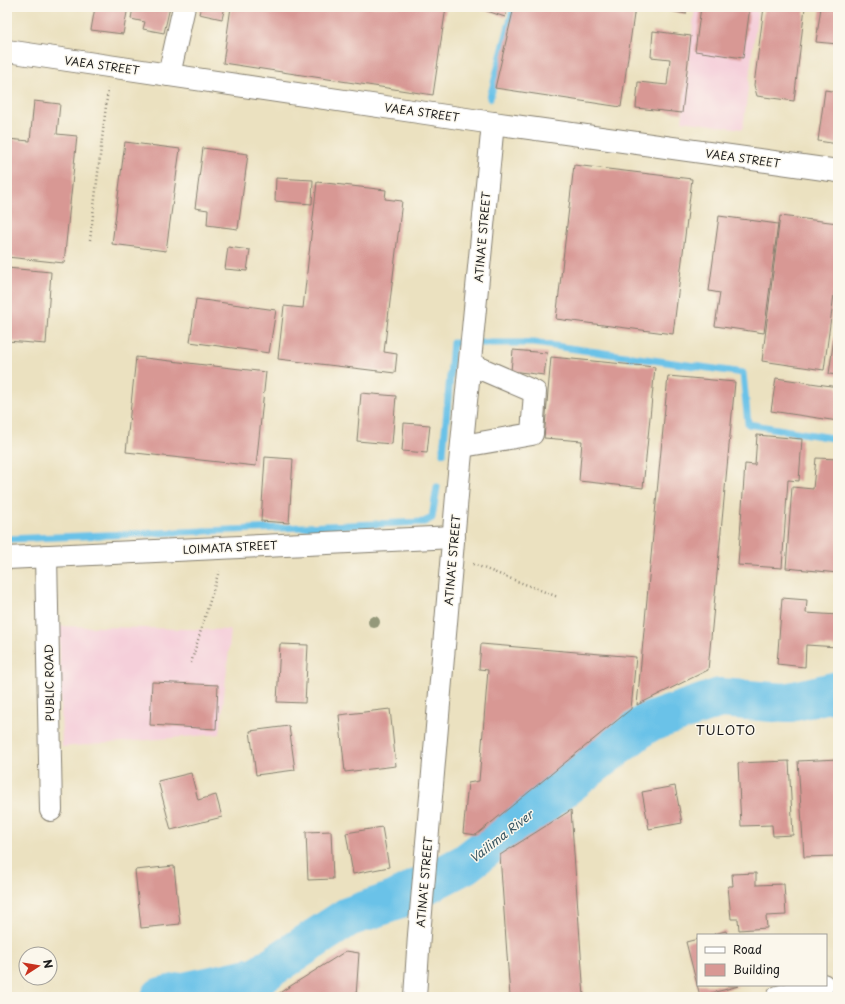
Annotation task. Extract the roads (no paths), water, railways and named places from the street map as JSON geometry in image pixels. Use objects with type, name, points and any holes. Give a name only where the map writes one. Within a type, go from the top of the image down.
[{"type":"main road","points":[[169,75],[184,7]]},
{"type":"main road","name":"VAEA STREET","points":[[7,52],[493,123],[838,171]]},
{"type":"main road","name":"ATINA'E STREET","points":[[415,997],[453,547],[493,123]]},
{"type":"main road","points":[[463,446],[532,434],[535,392],[472,351]]},
{"type":"main road","name":"LOIMATA STREET","points":[[7,558],[227,547],[453,547]]},
{"type":"main road","name":"PUBLIC ROAD","points":[[46,556],[51,810]]},
{"type":"main road","points":[[827,984],[838,981]]},
{"type":"main road","points":[[778,997],[821,986]]},
{"type":"waterway","points":[[490,98],[514,7]]},
{"type":"waterway","points":[[443,453],[453,343],[534,343],[743,373],[748,424],[838,439]]},
{"type":"waterway","points":[[7,539],[424,522],[432,518],[437,487]]},
{"type":"waterway","name":"Vailima River","points":[[161,997],[258,976],[348,917],[394,901],[465,864],[647,723],[720,698],[786,703],[838,691]]},
{"type":"district","name":"TULOTO","points":[[726,729]]}]
